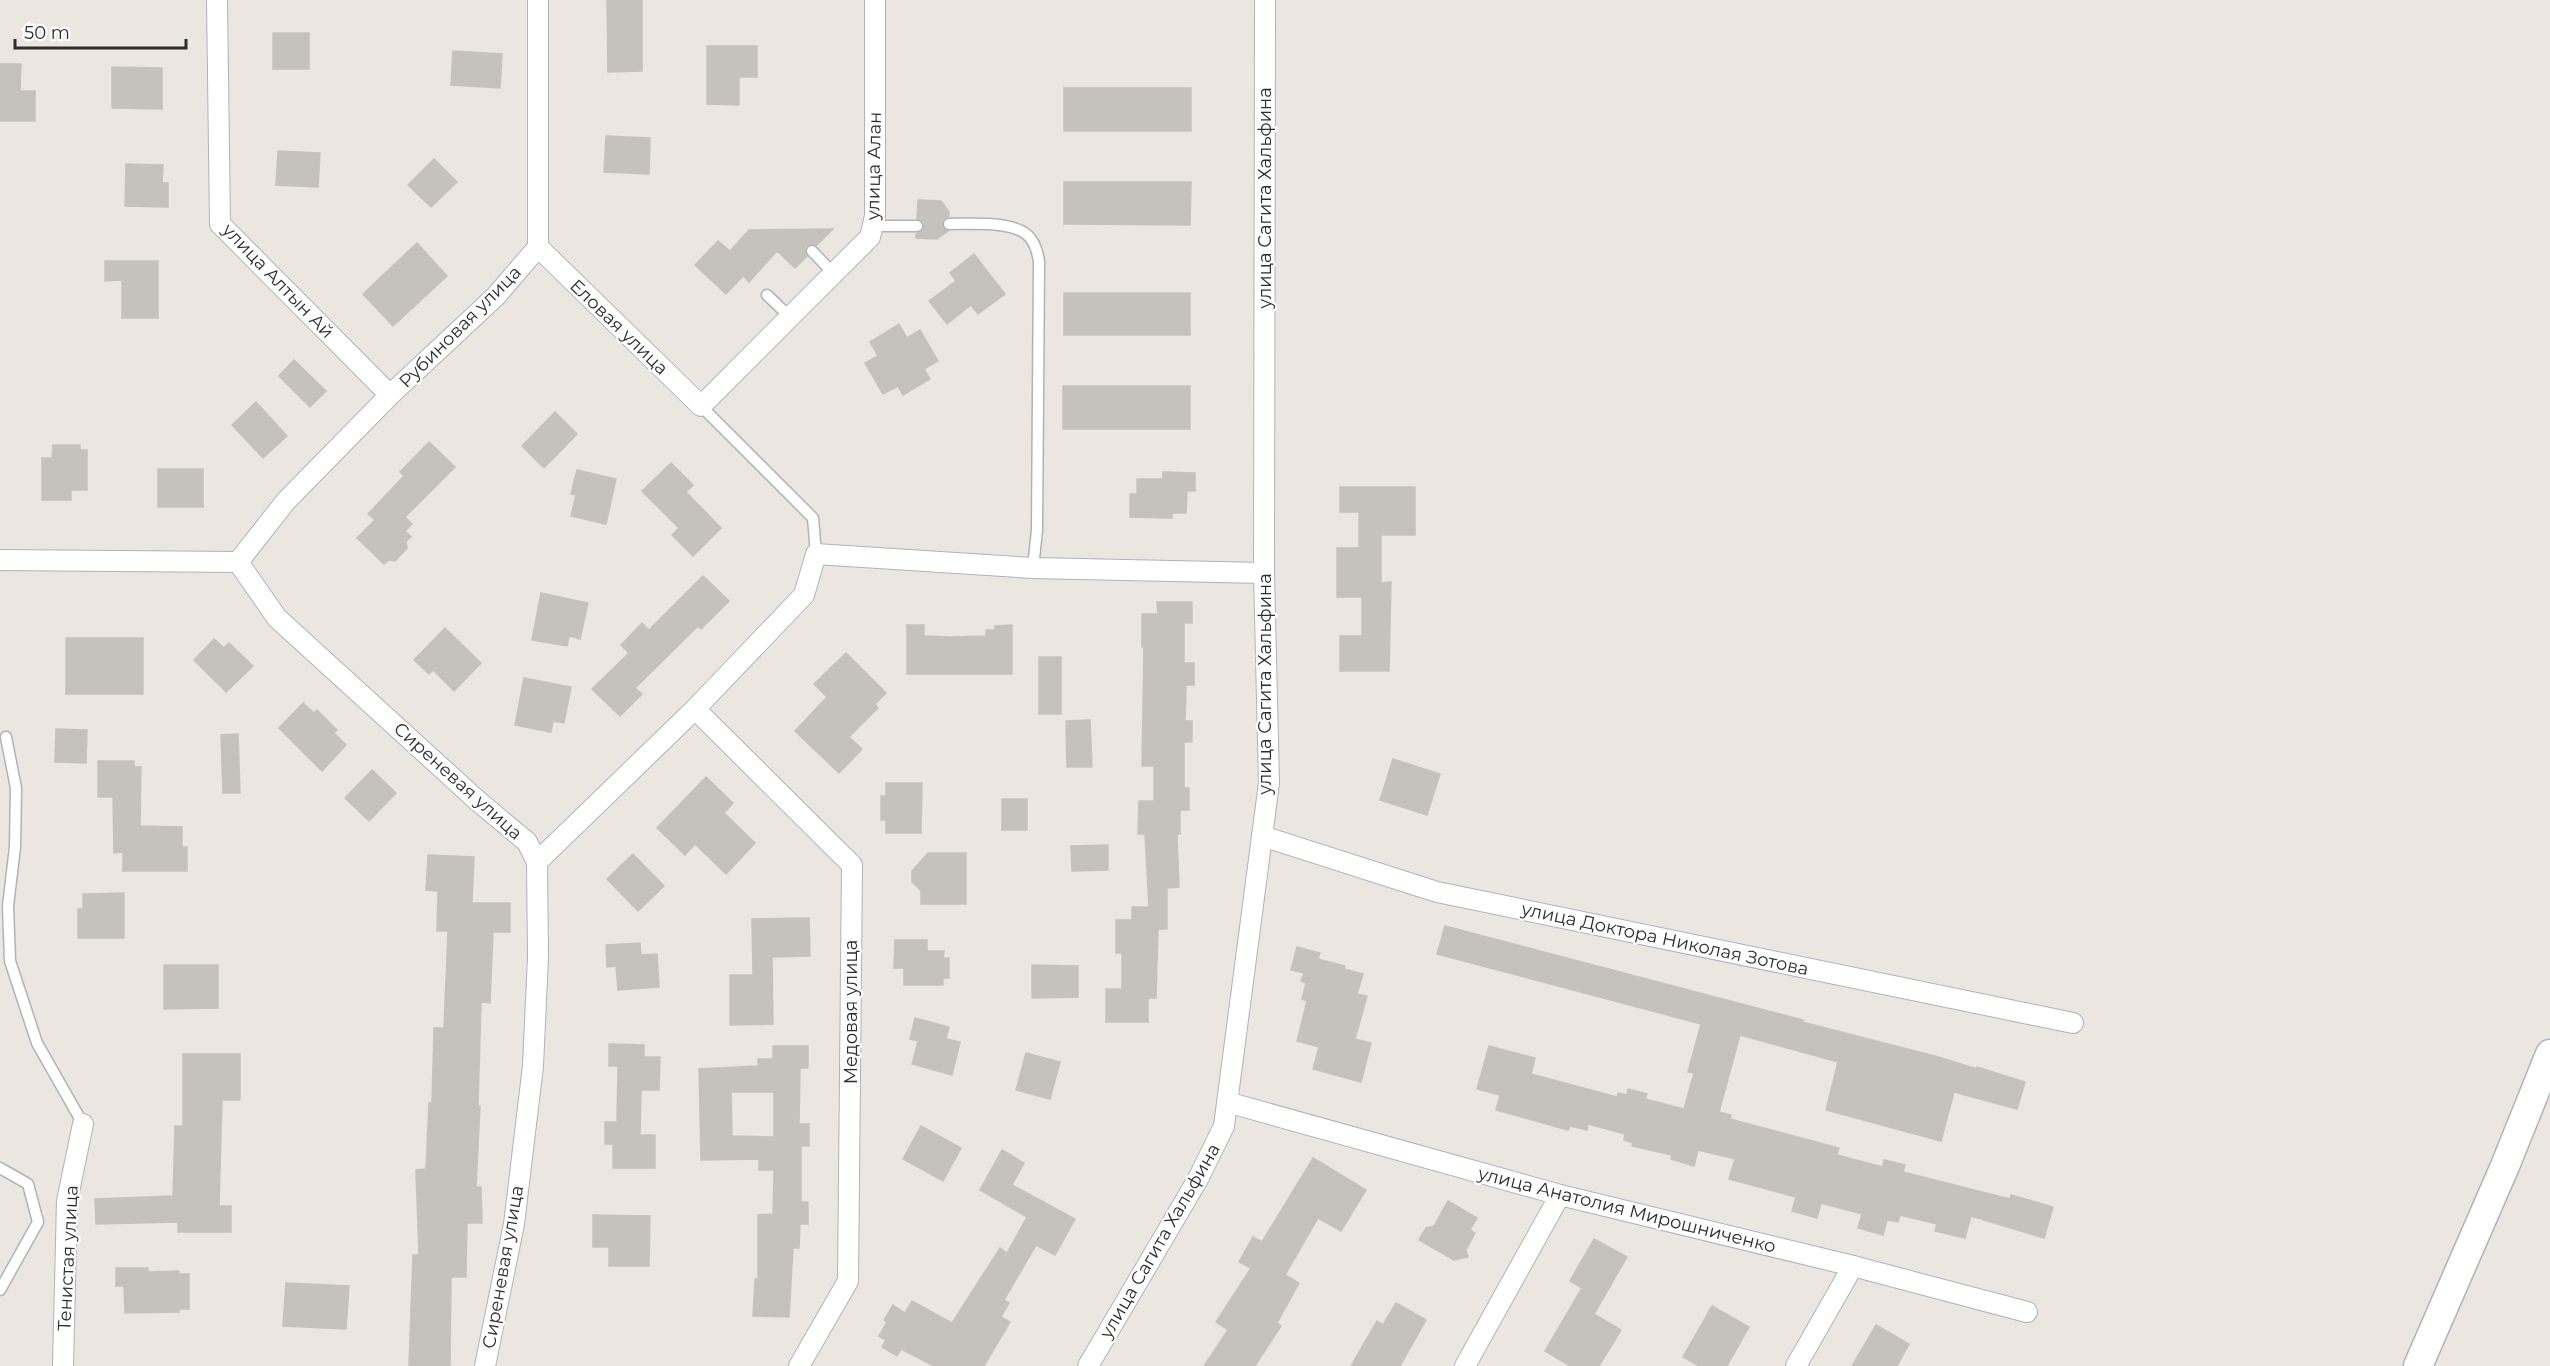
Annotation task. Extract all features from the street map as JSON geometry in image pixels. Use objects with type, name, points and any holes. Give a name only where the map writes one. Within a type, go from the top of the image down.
[{"type":"street","name":"улица Алтын Ай","points":[[217,0],[220,224],[390,395]]},
{"type":"street","points":[[538,0],[538,247]]},
{"type":"street","name":"улица Алан","points":[[701,406],[870,237],[875,216],[875,0]]},
{"type":"street","name":"улица Сагита Хальфина","points":[[1088,1366],[1198,1179],[1224,1126],[1269,783],[1264,573],[1265,0]]},
{"type":"street","name":"Рубиновая улица","points":[[238,562],[286,501],[390,395],[496,296],[538,247]]},
{"type":"street","name":"Еловая улица","points":[[538,247],[701,406]]},
{"type":"street","points":[[537,862],[695,709],[804,596],[816,554],[1033,568],[1264,573]]},
{"type":"street","points":[[0,560],[238,562]]},
{"type":"street","name":"Сиреневая улица","points":[[238,562],[277,618],[526,842],[537,862],[538,957],[533,1066],[514,1224],[485,1366]]},
{"type":"street","name":"Медовая улица","points":[[695,709],[852,865],[848,1281],[799,1366]]},
{"type":"street","name":"улица Доктора Николая Зотова","points":[[1262,837],[1437,891],[2073,1023]]},
{"type":"street","points":[[2418,1366],[2505,1166],[2550,1054]]},
{"type":"street","name":"улица Анатолия Мирошниченко","points":[[1227,1102],[1560,1195],[1853,1266],[2027,1312]]},
{"type":"street","name":"Тенистая улица","points":[[63,1366],[67,1201],[83,1124]]},
{"type":"street","points":[[1465,1366],[1560,1195]]},
{"type":"street","points":[[1796,1366],[1853,1266]]},
{"type":"lane","points":[[949,224],[1010,226],[1026,234],[1036,249],[1040,262],[1037,530],[1033,568]]},
{"type":"lane","points":[[873,226],[917,226]]},
{"type":"lane","points":[[812,251],[834,274]]},
{"type":"lane","points":[[767,295],[790,317]]},
{"type":"lane","points":[[701,406],[813,518],[816,554]]},
{"type":"lane","name":"Тенистая улица","points":[[6,737],[16,788],[15,847],[8,906],[10,962],[37,1043],[83,1124]]},
{"type":"lane","points":[[0,1168],[28,1185],[38,1222],[0,1290]]},
{"type":"building","points":[[607,0],[642,0],[642,71],[608,72]]},
{"type":"building","points":[[273,33],[309,33],[309,69],[273,69]]},
{"type":"building","points":[[707,46],[757,46],[757,77],[739,77],[739,105],[707,104]]},
{"type":"building","points":[[453,51],[502,54],[500,88],[451,85]]},
{"type":"building","points":[[0,64],[21,64],[20,91],[35,91],[35,121],[0,121]]},
{"type":"building","points":[[112,67],[162,68],[162,109],[112,108]]},
{"type":"building","points":[[1064,88],[1191,88],[1191,131],[1064,131]]},
{"type":"building","points":[[606,136],[650,138],[649,174],[604,172]]},
{"type":"building","points":[[278,151],[320,153],[318,187],[276,185]]},
{"type":"building","points":[[434,159],[457,182],[431,207],[408,185]]},
{"type":"building","points":[[126,164],[163,165],[162,183],[168,183],[168,207],[125,206]]},
{"type":"building","points":[[1064,182],[1191,182],[1190,225],[1064,224]]},
{"type":"building","points":[[918,200],[941,201],[949,212],[949,216],[942,224],[943,228],[948,231],[937,239],[916,238],[916,234],[924,227],[923,222],[917,219]]},
{"type":"building","points":[[833,229],[817,245],[806,246],[807,256],[795,268],[777,251],[749,282],[743,276],[726,294],[695,265],[718,241],[730,251],[749,230]]},
{"type":"building","points":[[417,243],[447,276],[393,326],[363,294]]},
{"type":"building","points":[[974,254],[1005,294],[978,314],[971,305],[947,324],[929,301],[956,281],[950,273]]},
{"type":"building","points":[[105,261],[158,261],[158,318],[122,318],[122,280],[105,281]]},
{"type":"building","points":[[1064,293],[1190,293],[1190,335],[1064,335]]},
{"type":"building","points":[[899,324],[907,338],[920,330],[938,361],[924,369],[930,379],[903,395],[898,386],[883,394],[865,363],[878,356],[870,342]]},
{"type":"building","points":[[294,360],[326,391],[310,407],[279,376]]},
{"type":"building","points":[[1063,386],[1190,386],[1190,429],[1063,429]]},
{"type":"building","points":[[256,402],[287,436],[263,458],[232,425]]},
{"type":"building","points":[[555,412],[577,434],[544,468],[522,446]]},
{"type":"building","points":[[429,442],[455,467],[405,517],[412,524],[405,531],[411,537],[406,541],[407,548],[395,561],[389,560],[384,564],[357,538],[375,520],[368,514],[404,476],[400,472]]},
{"type":"building","points":[[53,445],[80,445],[80,450],[87,450],[87,490],[71,490],[71,500],[42,500],[42,458],[52,458]]},
{"type":"building","points":[[671,463],[693,485],[686,492],[721,528],[693,556],[672,535],[679,528],[642,491]]},
{"type":"building","points":[[158,469],[203,469],[203,507],[158,507]]},
{"type":"building","points":[[577,470],[616,479],[606,524],[571,516],[576,495],[571,494]]},
{"type":"building","points":[[1163,472],[1195,473],[1195,491],[1187,491],[1186,513],[1172,513],[1172,518],[1130,517],[1130,494],[1137,494],[1137,479],[1163,479]]},
{"type":"building","points":[[1340,487],[1415,487],[1415,535],[1381,535],[1381,583],[1391,582],[1389,671],[1340,671],[1340,636],[1362,636],[1362,597],[1337,597],[1337,548],[1359,548],[1359,512],[1340,512]]},
{"type":"building","points":[[703,576],[729,601],[701,629],[698,626],[635,688],[642,694],[620,716],[592,689],[629,653],[621,645],[642,623],[649,630]]},
{"type":"building","points":[[541,593],[588,603],[580,639],[569,636],[567,646],[532,640]]},
{"type":"building","points":[[1157,602],[1192,602],[1192,623],[1184,623],[1184,663],[1194,663],[1194,685],[1186,685],[1185,721],[1192,721],[1192,742],[1184,742],[1184,788],[1189,788],[1189,810],[1180,810],[1180,834],[1177,834],[1179,887],[1167,888],[1167,929],[1158,929],[1156,998],[1148,998],[1148,1022],[1106,1022],[1106,989],[1122,989],[1122,953],[1116,953],[1116,920],[1132,920],[1132,907],[1149,907],[1145,834],[1138,834],[1139,801],[1154,801],[1154,766],[1142,766],[1144,647],[1142,647],[1142,614],[1158,614]]},
{"type":"building","points":[[907,625],[924,625],[924,636],[950,637],[986,636],[986,630],[995,630],[995,626],[1012,625],[1012,674],[907,674]]},
{"type":"building","points":[[445,628],[481,663],[454,691],[433,670],[429,674],[414,660]]},
{"type":"building","points":[[66,638],[143,638],[143,694],[66,694]]},
{"type":"building","points":[[214,639],[224,648],[229,643],[253,666],[226,692],[194,660]]},
{"type":"building","points":[[846,653],[886,693],[875,704],[878,708],[849,737],[862,749],[839,773],[795,731],[827,697],[814,684]]},
{"type":"building","points":[[1039,657],[1061,657],[1061,714],[1039,714]]},
{"type":"building","points":[[524,678],[571,687],[564,723],[553,721],[551,732],[515,725]]},
{"type":"building","points":[[303,703],[314,713],[317,710],[337,730],[334,733],[346,745],[322,771],[279,728]]},
{"type":"building","points":[[1090,720],[1092,767],[1067,767],[1066,721]]},
{"type":"building","points":[[56,729],[87,730],[86,763],[55,762]]},
{"type":"building","points":[[238,734],[240,793],[223,793],[221,735]]},
{"type":"building","points":[[1393,759],[1440,774],[1427,815],[1380,800]]},
{"type":"building","points":[[98,761],[134,761],[134,767],[141,767],[140,826],[182,827],[182,847],[187,847],[187,871],[123,871],[123,852],[114,853],[113,797],[98,797]]},
{"type":"building","points":[[372,770],[396,793],[369,821],[345,798]]},
{"type":"building","points":[[706,777],[733,803],[724,813],[755,843],[726,874],[695,844],[685,855],[657,828]]},
{"type":"building","points":[[886,783],[922,783],[921,833],[886,833],[886,820],[881,820],[881,796],[886,796]]},
{"type":"building","points":[[1002,799],[1027,799],[1027,830],[1002,830]]},
{"type":"building","points":[[1108,845],[1108,870],[1072,871],[1071,846]]},
{"type":"building","points":[[928,853],[966,853],[966,904],[921,904],[921,891],[912,882],[912,871]]},
{"type":"building","points":[[633,854],[664,886],[638,911],[607,879]]},
{"type":"building","points":[[428,855],[474,857],[472,903],[510,903],[510,932],[493,932],[490,1003],[481,1002],[478,1106],[480,1106],[476,1187],[481,1187],[482,1223],[467,1223],[466,1277],[451,1277],[450,1366],[409,1366],[413,1255],[419,1255],[416,1170],[426,1169],[429,1103],[432,1103],[434,1028],[444,1028],[448,931],[437,931],[438,891],[426,890]]},
{"type":"building","points":[[124,893],[124,938],[78,938],[78,909],[83,909],[83,894]]},
{"type":"building","points":[[809,918],[810,956],[772,957],[773,1024],[730,1025],[730,975],[753,975],[752,919]]},
{"type":"building","points":[[1445,926],[1803,1020],[1802,1022],[1977,1069],[1977,1067],[2025,1082],[2017,1109],[1954,1092],[1941,1141],[1826,1110],[1838,1062],[1740,1035],[1719,1112],[1731,1115],[1730,1119],[1839,1148],[1837,1155],[1883,1167],[1884,1160],[1905,1165],[1903,1172],[2010,1199],[2011,1195],[2053,1207],[2044,1238],[1971,1216],[1965,1238],[1935,1231],[1937,1224],[1900,1215],[1898,1222],[1887,1220],[1883,1235],[1858,1228],[1862,1214],[1821,1203],[1817,1218],[1792,1211],[1796,1197],[1729,1179],[1735,1159],[1698,1150],[1694,1166],[1671,1159],[1672,1155],[1632,1146],[1633,1143],[1624,1140],[1625,1134],[1588,1124],[1587,1130],[1570,1126],[1568,1130],[1496,1110],[1500,1095],[1477,1089],[1489,1046],[1535,1058],[1531,1074],[1617,1097],[1618,1093],[1627,1095],[1628,1089],[1647,1094],[1645,1099],[1684,1109],[1694,1073],[1688,1072],[1701,1024],[1437,954]]},
{"type":"building","points":[[895,940],[927,940],[927,951],[944,951],[943,958],[949,958],[949,978],[943,978],[943,985],[904,985],[904,968],[894,968]]},
{"type":"building","points":[[640,943],[641,955],[657,954],[659,987],[618,990],[616,966],[607,967],[606,945]]},
{"type":"building","points":[[1297,947],[1320,953],[1318,959],[1345,966],[1344,969],[1363,974],[1357,994],[1367,996],[1355,1039],[1371,1043],[1361,1082],[1313,1069],[1319,1047],[1297,1041],[1307,1001],[1302,999],[1306,983],[1301,981],[1304,973],[1291,970]]},
{"type":"building","points":[[164,965],[218,965],[218,1008],[164,1009]]},
{"type":"building","points":[[1032,965],[1078,966],[1078,997],[1032,998]]},
{"type":"building","points":[[915,1018],[949,1027],[946,1039],[960,1042],[952,1075],[912,1064],[918,1041],[910,1039]]},
{"type":"building","points":[[609,1044],[644,1045],[644,1057],[660,1057],[659,1090],[641,1090],[640,1135],[655,1135],[655,1168],[613,1168],[613,1144],[605,1144],[605,1122],[617,1122],[618,1066],[609,1066]]},
{"type":"building","points":[[773,1046],[808,1046],[808,1068],[800,1068],[799,1124],[809,1124],[809,1146],[801,1146],[801,1202],[808,1202],[808,1224],[800,1224],[799,1248],[793,1248],[789,1317],[753,1316],[755,1279],[758,1279],[758,1215],[773,1214],[774,1170],[759,1170],[759,1159],[701,1160],[699,1069],[758,1066],[758,1059],[773,1059]],"holes":[[[731,1092],[774,1092],[774,1137],[732,1136]]]},
{"type":"building","points":[[1026,1053],[1060,1062],[1050,1099],[1016,1090]]},
{"type":"building","points":[[183,1054],[240,1054],[240,1100],[222,1100],[219,1206],[231,1206],[231,1232],[178,1232],[178,1222],[96,1224],[95,1199],[173,1196],[175,1126],[183,1126]]},
{"type":"building","points":[[921,1126],[961,1148],[943,1181],[903,1159]]},
{"type":"building","points":[[1002,1150],[1024,1163],[1012,1185],[1075,1219],[1055,1255],[1036,1245],[1004,1300],[1009,1303],[1001,1317],[1010,1322],[984,1366],[934,1366],[901,1349],[897,1356],[882,1347],[886,1340],[879,1336],[887,1322],[884,1320],[893,1305],[905,1313],[912,1301],[952,1323],[1000,1248],[1007,1253],[1027,1217],[980,1190]]},
{"type":"building","points":[[1313,1158],[1366,1190],[1341,1231],[1318,1218],[1285,1275],[1299,1283],[1277,1323],[1281,1326],[1255,1366],[1204,1366],[1228,1330],[1216,1322],[1251,1268],[1239,1262],[1253,1237],[1262,1242]]},
{"type":"building","points":[[1448,1201],[1477,1218],[1470,1230],[1475,1233],[1466,1250],[1468,1257],[1454,1260],[1419,1240],[1426,1228],[1434,1226]]},
{"type":"building","points":[[593,1215],[650,1216],[649,1266],[609,1266],[609,1247],[593,1247]]},
{"type":"building","points":[[1594,1239],[1627,1257],[1594,1314],[1621,1330],[1599,1366],[1570,1366],[1545,1351],[1582,1288],[1570,1281]]},
{"type":"building","points":[[116,1268],[148,1268],[148,1272],[179,1271],[179,1274],[189,1274],[189,1309],[179,1309],[179,1312],[125,1313],[124,1286],[116,1286]]},
{"type":"building","points":[[286,1283],[349,1286],[346,1329],[283,1326]]},
{"type":"building","points":[[1396,1303],[1426,1320],[1400,1366],[1351,1366],[1377,1321],[1383,1325]]},
{"type":"building","points":[[1712,1306],[1749,1327],[1727,1366],[1699,1366],[1683,1357]]},
{"type":"building","points":[[1876,1325],[1909,1344],[1897,1366],[1852,1366]]}]
